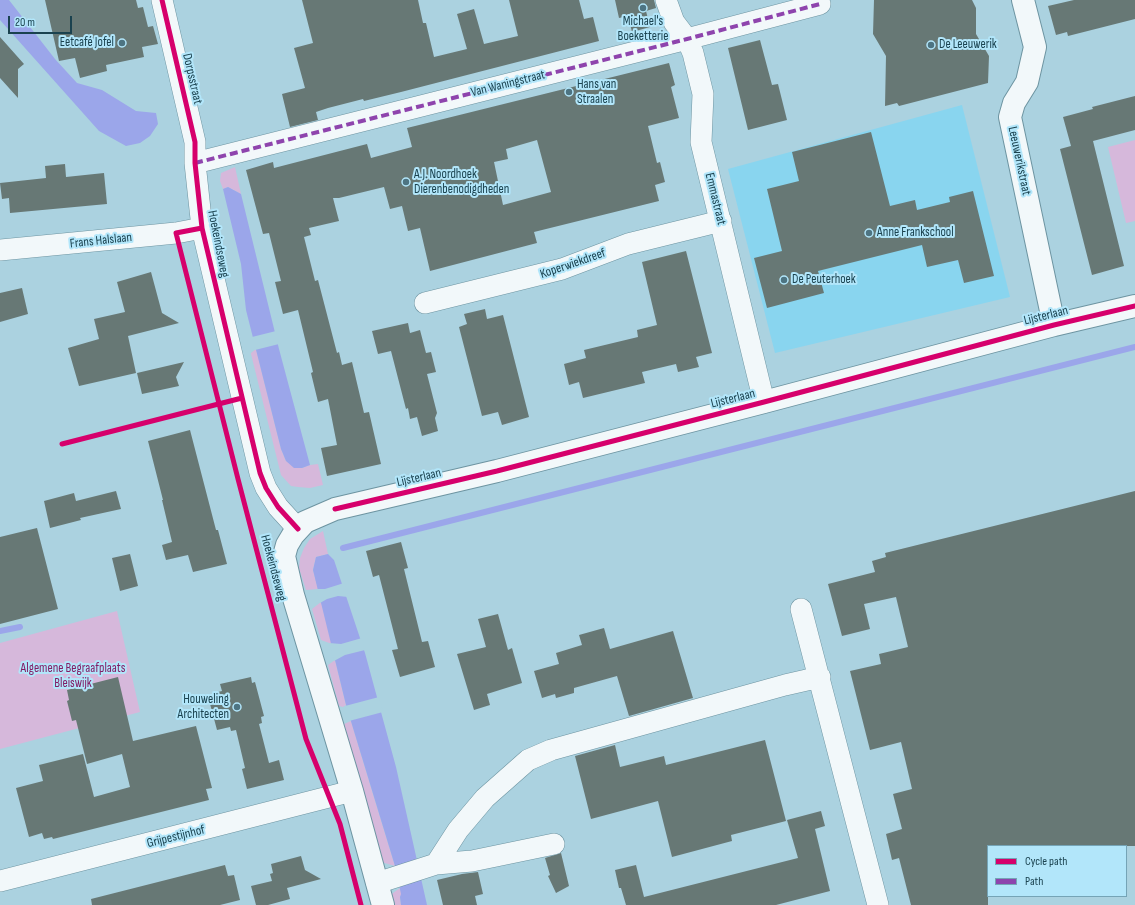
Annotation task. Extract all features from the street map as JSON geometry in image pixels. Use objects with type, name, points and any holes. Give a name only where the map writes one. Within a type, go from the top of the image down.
[{"type":"street","name":"Dorpsstraat","points":[[162,0],[195,142],[195,163]]},
{"type":"street","name":"Emmastraat","points":[[666,0],[674,22],[687,39],[693,53],[703,94],[701,142],[764,402]]},
{"type":"street","name":"Leeuwerikstraat","points":[[1023,0],[1035,47],[1027,82],[1014,103],[1010,117],[1054,325]]},
{"type":"street","name":"Van Waningstraat","points":[[195,163],[820,4]]},
{"type":"street","name":"Hoekeindseweg","points":[[195,163],[202,228],[260,473],[266,488],[278,507],[298,529],[287,545],[284,556],[292,590],[352,791],[384,881],[383,905]]},
{"type":"street","name":"Koperwiekdreef","points":[[425,303],[562,269],[628,244],[721,221]]},
{"type":"street","name":"Frans Halslaan","points":[[0,250],[176,233],[202,228]]},
{"type":"street","name":"Lijsterlaan","points":[[298,529],[306,522],[335,510],[497,471],[1054,325],[1135,306]]},
{"type":"street","points":[[801,609],[820,677],[878,905]]},
{"type":"street","points":[[430,866],[485,798],[528,760],[551,750],[785,685],[820,677]]},
{"type":"street","name":"Grijpestijnhof","points":[[0,881],[352,791]]},
{"type":"street","points":[[384,881],[430,866],[472,861],[554,844]]},
{"type":"shaded area","points":[[0,0],[9,0],[55,59],[77,83],[102,90],[136,111],[156,113],[158,124],[150,136],[140,143],[126,146],[99,131],[0,20]]},
{"type":"shaded area","name":"Anne Frankschool","points":[[962,105],[1010,297],[775,353],[728,169]]},
{"type":"shaded area","points":[[228,187],[241,194],[279,349],[310,465],[302,468],[294,468],[286,461],[281,449],[246,310],[241,264],[223,189]]},
{"type":"shaded area","points":[[328,554],[334,560],[365,653],[396,767],[427,905],[401,905],[401,894],[395,866],[346,705],[313,570],[316,557]]},
{"type":"green space","points":[[1135,140],[1135,221],[1126,223],[1108,147]]},
{"type":"green space","points":[[235,167],[241,194],[228,187],[223,189],[220,181],[221,173]]},
{"type":"green space","points":[[256,349],[281,449],[286,461],[302,468],[318,464],[323,485],[310,488],[291,486],[281,475],[251,354]]},
{"type":"green space","points":[[323,531],[328,554],[316,557],[313,570],[318,589],[306,590],[299,568],[300,558],[310,539]]},
{"type":"green space","points":[[321,602],[332,644],[321,640],[312,609]]},
{"type":"green space","name":"Algemene Begraafplaats Bleiswijk","points":[[117,611],[140,712],[0,749],[0,643]]},
{"type":"green space","points":[[335,660],[346,705],[343,707],[339,706],[328,665]]},
{"type":"green space","points":[[351,721],[395,866],[381,862],[344,724]]},
{"type":"green space","points":[[400,888],[402,894],[400,897],[401,905],[392,905],[389,896]]},
{"type":"pier","points":[[276,331],[279,344],[255,350],[252,337]]},
{"type":"pier","points":[[344,583],[348,597],[338,596],[320,603],[316,589],[325,589]]},
{"type":"pier","points":[[362,638],[365,650],[345,655],[334,661],[329,643],[341,644]]},
{"type":"pier","points":[[379,697],[383,712],[349,721],[345,706]]},
{"type":"building","points":[[45,0],[136,0],[138,8],[143,7],[148,27],[153,26],[158,44],[142,47],[144,57],[106,65],[107,71],[80,78],[75,58],[59,61]]},
{"type":"building","points":[[302,0],[418,0],[423,23],[426,23],[434,57],[467,49],[457,14],[474,9],[484,44],[518,36],[509,0],[579,0],[584,19],[593,17],[599,41],[401,92],[364,101],[363,99],[328,108],[316,112],[318,120],[290,127],[282,94],[305,88],[294,48],[313,43]]},
{"type":"building","points":[[615,0],[654,0],[656,8],[646,11],[650,27],[632,32],[628,16],[619,18]]},
{"type":"building","name":"De Leeuwerik","points":[[874,0],[972,0],[976,8],[976,34],[989,56],[988,83],[899,106],[897,103],[885,106],[886,56],[873,34]]},
{"type":"building","points":[[1074,0],[1135,0],[1135,19],[1068,36],[1067,32],[1056,35],[1048,6]]},
{"type":"building","points":[[0,37],[24,64],[18,69],[18,98],[0,78]]},
{"type":"building","points":[[760,40],[772,85],[778,84],[787,120],[748,130],[728,48]]},
{"type":"building","points":[[669,63],[675,85],[671,87],[679,118],[648,126],[657,163],[660,162],[665,182],[655,185],[659,201],[534,232],[537,243],[430,271],[420,228],[408,231],[402,206],[390,209],[384,187],[339,198],[333,198],[339,221],[309,228],[311,235],[304,237],[315,281],[318,280],[337,353],[339,352],[342,365],[352,362],[364,413],[369,412],[381,464],[327,476],[321,448],[337,445],[328,399],[318,402],[311,373],[313,372],[298,310],[283,314],[275,282],[281,281],[269,233],[263,234],[246,170],[273,162],[274,168],[367,144],[371,158],[412,147],[407,128]],"holes":[[[537,140],[551,192],[503,205],[494,162],[508,159],[506,149]]]},
{"type":"building","points":[[1135,96],[1135,130],[1093,141],[1124,266],[1092,275],[1060,149],[1071,146],[1063,117],[1093,109],[1092,107]]},
{"type":"building","points":[[871,132],[890,206],[915,200],[917,210],[950,202],[949,197],[973,191],[994,276],[964,283],[958,260],[927,267],[922,245],[818,271],[824,293],[767,308],[754,258],[782,251],[767,189],[799,181],[792,152]]},
{"type":"building","points":[[65,164],[66,177],[104,173],[107,204],[10,213],[9,198],[2,199],[0,183],[46,178],[45,166]]},
{"type":"building","points":[[686,251],[712,353],[696,357],[699,367],[678,372],[676,364],[642,372],[645,383],[583,398],[579,382],[569,385],[564,364],[586,358],[584,350],[638,337],[637,330],[657,325],[642,262]]},
{"type":"building","points":[[151,272],[162,313],[179,323],[128,336],[136,373],[79,386],[68,348],[99,339],[94,319],[125,312],[117,282]]},
{"type":"building","points":[[22,288],[28,314],[0,322],[0,293]]},
{"type":"building","points":[[485,309],[487,319],[503,315],[529,417],[502,425],[498,412],[482,416],[459,327],[467,324],[464,314]]},
{"type":"building","points":[[408,323],[410,333],[420,330],[426,353],[431,352],[436,372],[427,374],[437,413],[435,418],[438,431],[422,436],[417,417],[410,419],[408,408],[406,409],[391,351],[378,354],[372,331]]},
{"type":"building","points":[[184,362],[176,377],[179,386],[142,394],[137,373]]},
{"type":"building","points":[[190,430],[216,530],[218,530],[227,564],[193,572],[188,555],[166,560],[162,545],[172,542],[148,441]]},
{"type":"building","points":[[116,491],[121,509],[80,518],[81,520],[50,528],[44,501],[74,493],[76,501]]},
{"type":"building","points":[[1135,491],[1135,846],[987,845],[988,905],[911,905],[899,858],[892,860],[886,834],[902,829],[893,794],[912,789],[901,742],[870,750],[850,671],[881,664],[879,654],[908,647],[896,597],[864,604],[870,629],[842,636],[828,584],[875,572],[872,561],[886,557],[885,553]]},
{"type":"building","points":[[37,528],[58,609],[0,624],[0,537]]},
{"type":"building","points":[[401,542],[408,568],[404,569],[422,642],[428,641],[435,667],[400,677],[392,650],[398,649],[379,575],[373,577],[366,551]]},
{"type":"building","points":[[130,554],[138,586],[120,591],[112,558]]},
{"type":"building","points":[[498,614],[508,650],[512,648],[522,683],[487,694],[490,705],[474,710],[457,654],[486,647],[478,619]]},
{"type":"building","points":[[604,628],[610,649],[673,631],[693,698],[629,716],[617,676],[574,688],[574,693],[556,698],[555,694],[542,698],[534,671],[559,664],[556,653],[582,645],[579,635]]},
{"type":"building","points":[[118,677],[133,741],[196,726],[212,788],[206,789],[209,800],[53,839],[52,837],[44,839],[42,833],[29,837],[16,788],[43,781],[39,765],[83,754],[94,797],[130,787],[122,754],[87,764],[76,720],[72,721],[67,701],[69,700],[67,690]]},
{"type":"building","points":[[251,677],[252,683],[255,682],[264,716],[261,717],[262,723],[259,724],[269,763],[279,760],[284,780],[247,789],[242,769],[245,768],[236,730],[231,731],[230,727],[217,730],[209,700],[220,697],[218,692],[222,691],[220,684]]},
{"type":"building","points":[[765,740],[786,821],[731,835],[732,841],[672,857],[658,801],[591,819],[575,756],[615,745],[620,767],[664,756],[666,765]]},
{"type":"building","points":[[821,811],[825,826],[815,829],[830,891],[776,905],[626,905],[621,888],[619,888],[615,870],[636,865],[644,897],[798,858],[787,820]]},
{"type":"building","points":[[561,853],[569,886],[556,893],[548,876],[550,875],[545,858]]},
{"type":"building","points":[[301,856],[305,870],[321,879],[287,888],[290,899],[268,905],[256,905],[251,886],[272,881],[270,874],[273,873],[271,864]]},
{"type":"building","points":[[225,865],[228,876],[234,875],[240,900],[220,905],[92,905],[91,899]]},
{"type":"building","points":[[478,872],[483,894],[475,896],[477,905],[443,905],[437,880]]},
{"type":"waterway","points":[[343,548],[1135,347]]},
{"type":"waterway","points":[[0,631],[20,627]]},
{"type":"marked path","points":[[195,163],[820,4]]},
{"type":"cycle path","points":[[162,0],[195,142],[195,163],[202,228],[260,473],[266,488],[278,507],[298,529]]},
{"type":"cycle path","points":[[202,228],[176,233],[306,739],[340,824],[361,905]]},
{"type":"cycle path","points":[[335,509],[497,471],[1054,325],[1135,306]]},
{"type":"cycle path","points":[[62,444],[242,398]]},
{"type":"place","name":"Michael's Boeketterie","points":[[643,8]]},
{"type":"place","name":"Eetcafé Jofel","points":[[122,43]]},
{"type":"place","name":"De Leeuwerik","points":[[931,45]]},
{"type":"place","name":"Hans van Straalen","points":[[569,92]]},
{"type":"place","name":"A.J. Noordhoek Dierenbenodigdheden","points":[[406,182]]},
{"type":"place","name":"Anne Frankschool","points":[[869,233]]},
{"type":"place","name":"De Peuterhoek","points":[[784,280]]},
{"type":"place","name":"Houweling Architecten","points":[[237,707]]}]
